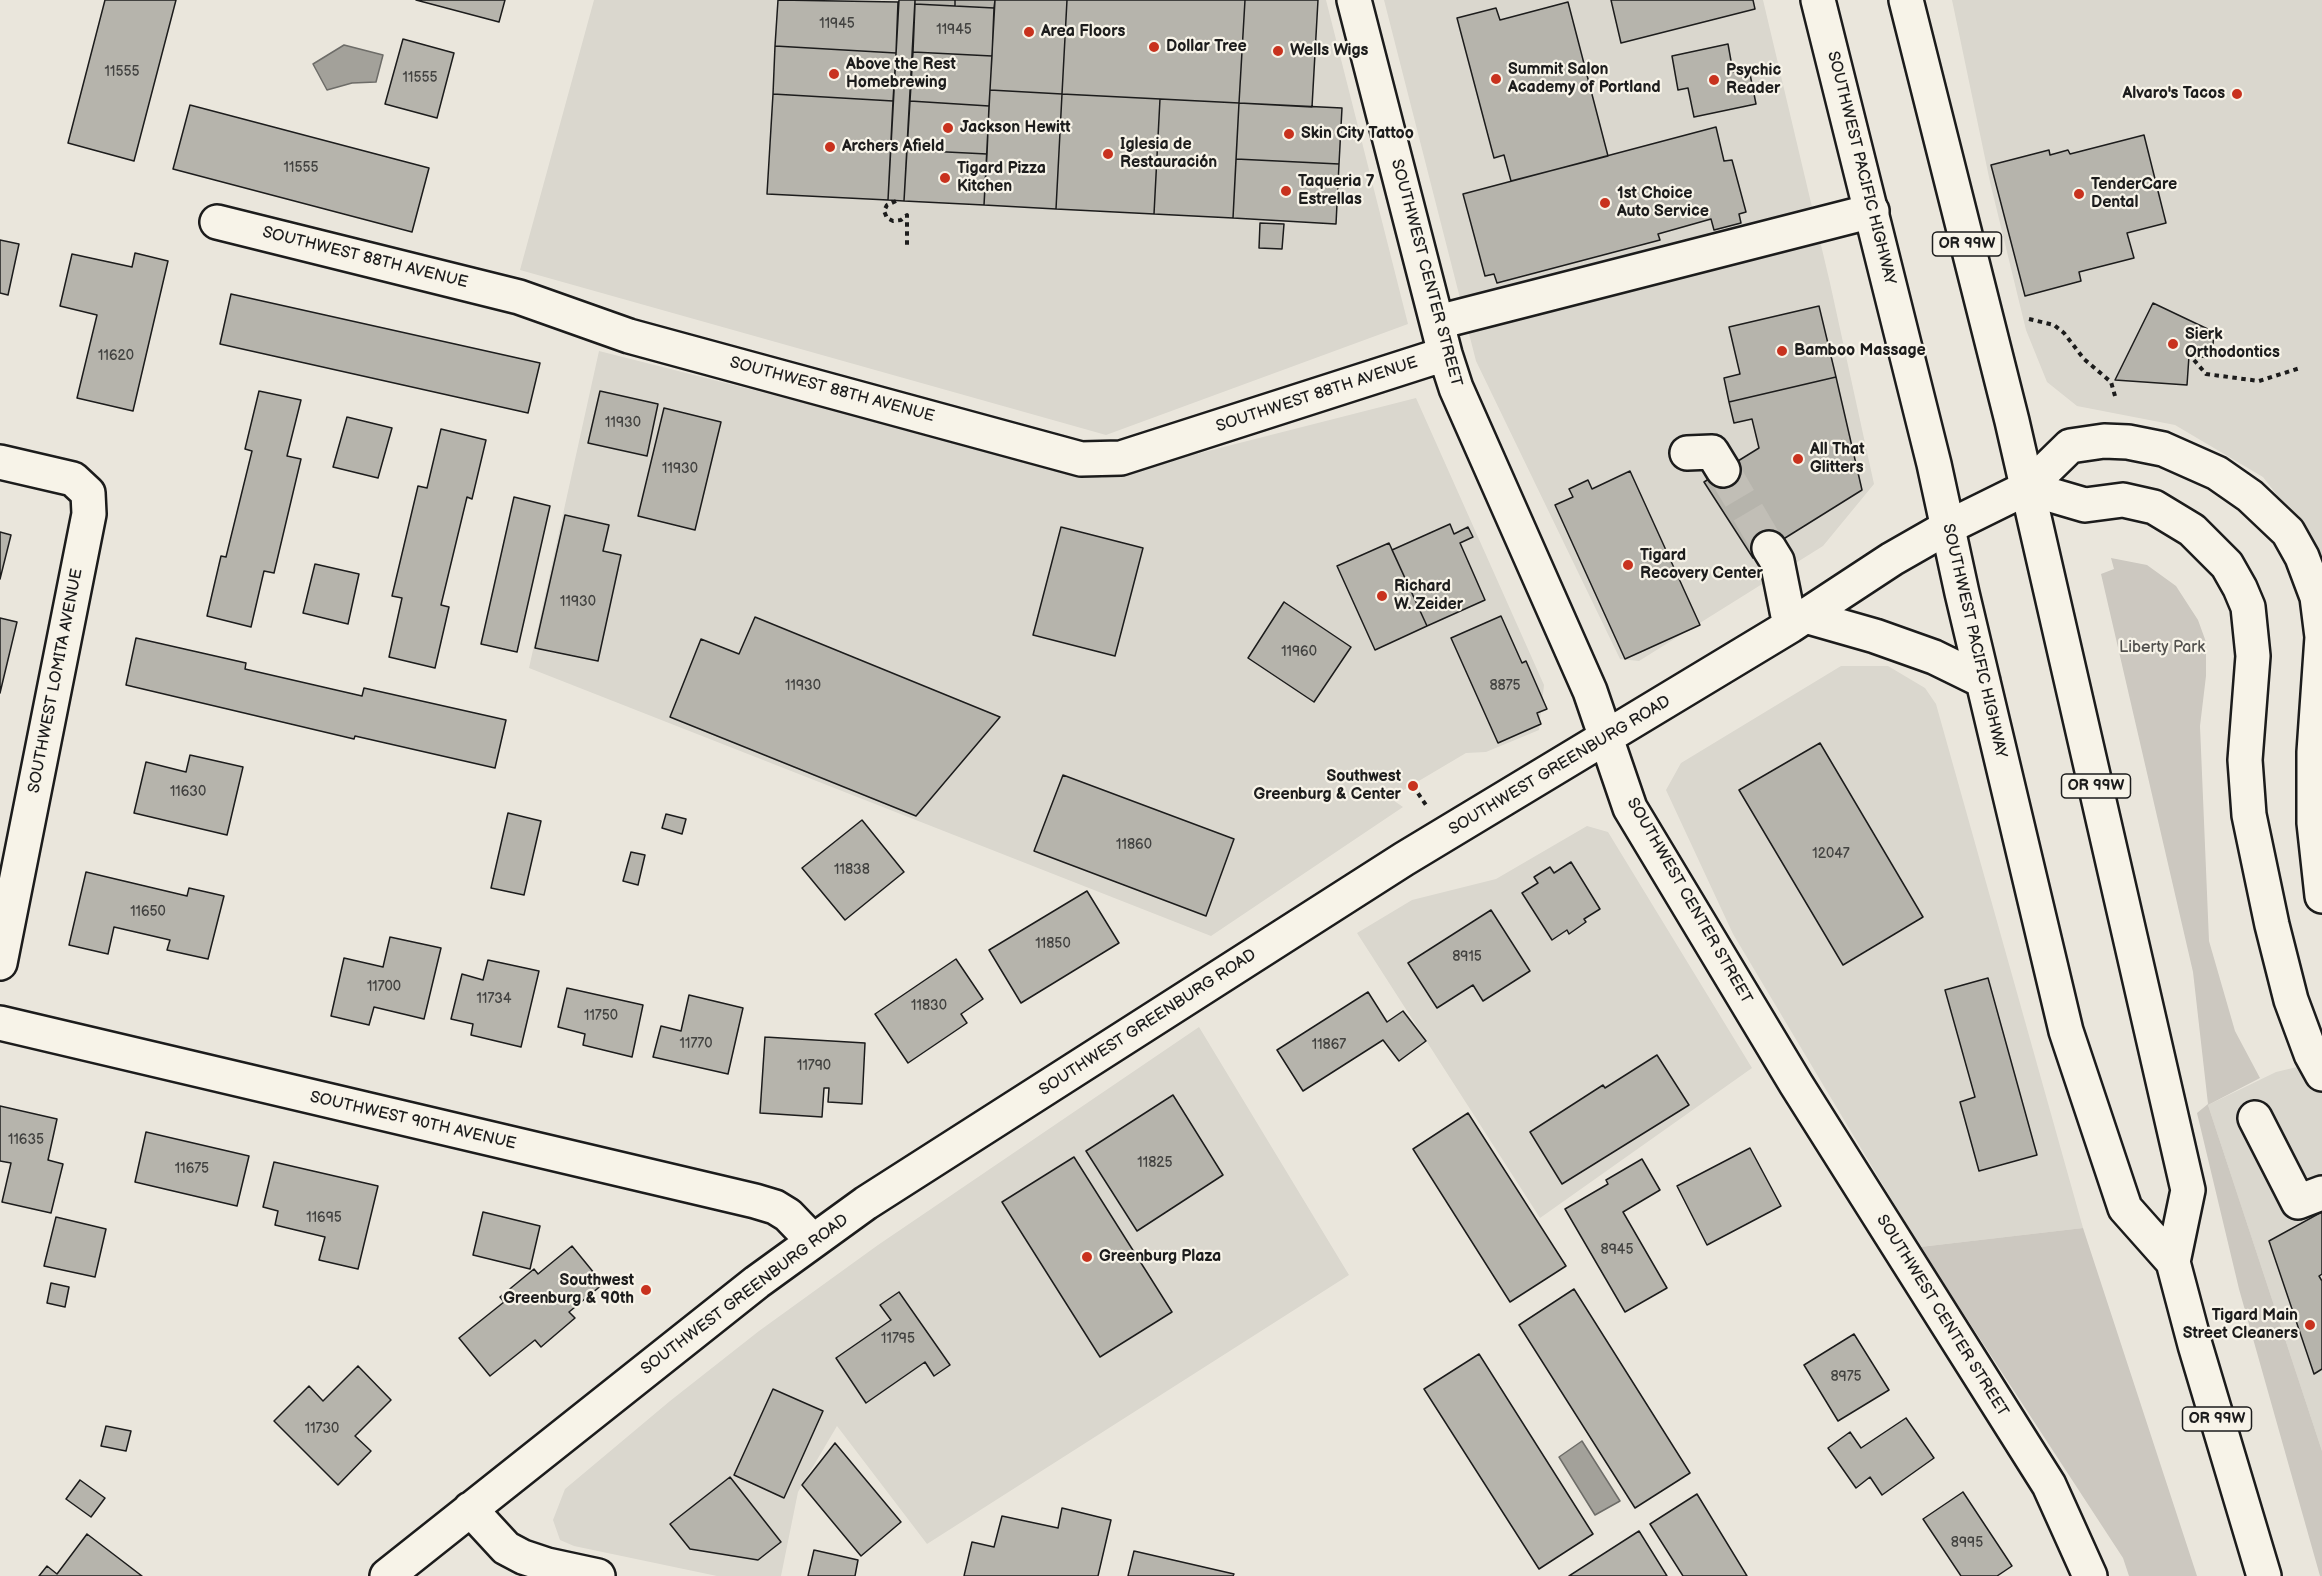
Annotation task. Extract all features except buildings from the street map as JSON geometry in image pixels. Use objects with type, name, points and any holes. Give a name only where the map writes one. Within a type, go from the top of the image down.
[{"type":"main road","name":"SOUTHWEST CENTER STREET","points":[[1354,0],[1445,354],[1478,440],[1590,692],[1630,808],[1797,1084],[2049,1485],[2090,1576]]},
{"type":"main road","name":"SOUTHWEST PACIFIC HIGHWAY","points":[[1818,0],[1872,211],[2066,1031],[2125,1208],[2173,1262]]},
{"type":"main road","name":"SOUTHWEST PACIFIC HIGHWAY","points":[[1906,0],[2027,488],[2188,1190],[2173,1262],[2195,1346],[2264,1576]]},
{"type":"main road","points":[[1438,322],[1872,211]]},
{"type":"main road","name":"SOUTHWEST 88TH AVENUE","points":[[217,222],[519,297],[629,336],[1081,459],[1120,458],[1445,354]]},
{"type":"main road","name":"SOUTHWEST GREENBURG ROAD","points":[[387,1576],[757,1282],[866,1203],[1395,865],[1798,621],[1892,559],[1948,527],[2027,488],[2070,446],[2104,441],[2128,442],[2163,449],[2217,473],[2250,496],[2288,532],[2302,556],[2317,597],[2322,637],[2314,752],[2314,823],[2322,896]]},
{"type":"main road","points":[[1688,453],[1712,452],[1723,470]]},
{"type":"main road","name":"SOUTHWEST LOMITA AVENUE","points":[[0,462],[73,479],[88,493],[89,514],[0,963]]},
{"type":"main road","points":[[2027,488],[2085,505],[2123,500],[2154,507],[2192,530],[2227,565],[2240,588],[2248,606],[2253,656],[2245,760],[2249,815],[2272,925],[2291,1000],[2311,1054],[2322,1074]]},
{"type":"main road","points":[[1769,548],[1777,561],[1798,621],[1875,636],[1934,657],[1983,681]]},
{"type":"main road","name":"SOUTHWEST 90TH AVENUE","points":[[0,1023],[755,1201],[775,1207],[788,1215],[813,1241]]},
{"type":"main road","points":[[2255,1118],[2298,1202],[2322,1192]]},
{"type":"main road","points":[[470,1509],[506,1548],[523,1557],[547,1565],[598,1576]]},
{"type":"path","points":[[896,201],[887,205],[884,211],[887,218],[893,221],[907,216],[907,246]]},
{"type":"path","points":[[2029,319],[2054,325],[2064,333],[2084,359],[2111,382],[2115,396]]},
{"type":"path","points":[[2194,360],[2206,374],[2259,381],[2300,368]]},
{"type":"shaded area","points":[[594,0],[1326,0],[1408,324],[1106,435],[520,270]]},
{"type":"shaded area","points":[[1384,0],[1763,0],[1830,283],[1874,484],[1823,546],[1639,661],[1620,659],[1476,361]]},
{"type":"shaded area","points":[[1952,0],[2322,0],[2322,571],[2298,522],[2263,477],[2175,425],[2077,406],[2047,382],[2026,330],[1990,182]]},
{"type":"shaded area","points":[[344,45],[383,55],[376,82],[352,83],[327,90],[313,64]]},
{"type":"shaded area","points":[[599,351],[1102,478],[1416,398],[1544,685],[1539,730],[1486,752],[1466,753],[1390,798],[1403,807],[1211,936],[529,668]]},
{"type":"shaded area","points":[[1841,666],[1888,666],[1925,688],[1936,704],[2083,1228],[1920,1247],[1733,934],[1666,790],[1681,763]]},
{"type":"shaded area","points":[[1587,826],[1608,832],[1752,1068],[1540,1218],[1357,933],[1412,900],[1496,879]]},
{"type":"shaded area","points":[[1199,1027],[1349,1275],[927,1544],[837,1426],[798,1492],[781,1576],[717,1576],[574,1546],[560,1540],[553,1520],[565,1489],[670,1401],[759,1331],[878,1245]]},
{"type":"shaded area","points":[[2322,1061],[2322,1451],[2208,1105],[2276,1072]]},
{"type":"shaded area","points":[[1582,1441],[1620,1501],[1595,1515],[1559,1457]]},
{"type":"green space","name":"Liberty Park","points":[[2111,558],[2147,565],[2176,586],[2198,620],[2206,642],[2206,676],[2200,726],[2209,941],[2235,1031],[2260,1078],[2208,1105],[2322,1451],[2322,1576],[2320,1576],[2239,1289],[2197,1113],[2208,1104],[2193,972],[2101,574],[2114,569]]},
{"type":"green space","points":[[2083,1228],[2197,1576],[2129,1576],[2123,1558],[1920,1247]]},
{"type":"tunnel","points":[[1723,470],[1769,548]]},
{"type":"place","name":"Area Floors","points":[[1029,32]]},
{"type":"place","name":"Dollar Tree","points":[[1154,47]]},
{"type":"place","name":"Wells Wigs","points":[[1278,51]]},
{"type":"place","name":"Above the Rest Homebrewing","points":[[834,74]]},
{"type":"place","name":"Summit Salon Academy of Portland","points":[[1496,79]]},
{"type":"place","name":"Psychic Reader","points":[[1714,80]]},
{"type":"place","name":"Alvaro's Tacos","points":[[2237,94]]},
{"type":"place","name":"Jackson Hewitt","points":[[948,128]]},
{"type":"place","name":"Skin City Tattoo","points":[[1289,134]]},
{"type":"place","name":"Archers Afield","points":[[830,147]]},
{"type":"place","name":"Iglesia de Restauración","points":[[1108,154]]},
{"type":"place","name":"Tigard Pizza Kitchen","points":[[945,178]]},
{"type":"place","name":"Taqueria 7 Estrellas","points":[[1286,191]]},
{"type":"place","name":"TenderCare Dental","points":[[2079,194]]},
{"type":"place","name":"1st Choice Auto Service","points":[[1605,203]]},
{"type":"place","name":"Sierk Orthodontics","points":[[2173,344]]},
{"type":"place","name":"Bamboo Massage","points":[[1782,351]]},
{"type":"place","name":"All That Glitters","points":[[1798,459]]},
{"type":"place","name":"Tigard Recovery Center","points":[[1628,565]]},
{"type":"place","name":"Richard W. Zeider","points":[[1382,596]]},
{"type":"place","name":"Southwest Greenburg & Center","points":[[1413,786]]},
{"type":"place","name":"Greenburg Plaza","points":[[1087,1257]]},
{"type":"place","name":"Southwest Greenburg & 90th","points":[[646,1290]]},
{"type":"place","name":"Tigard Main Street Cleaners","points":[[2310,1325]]}]
